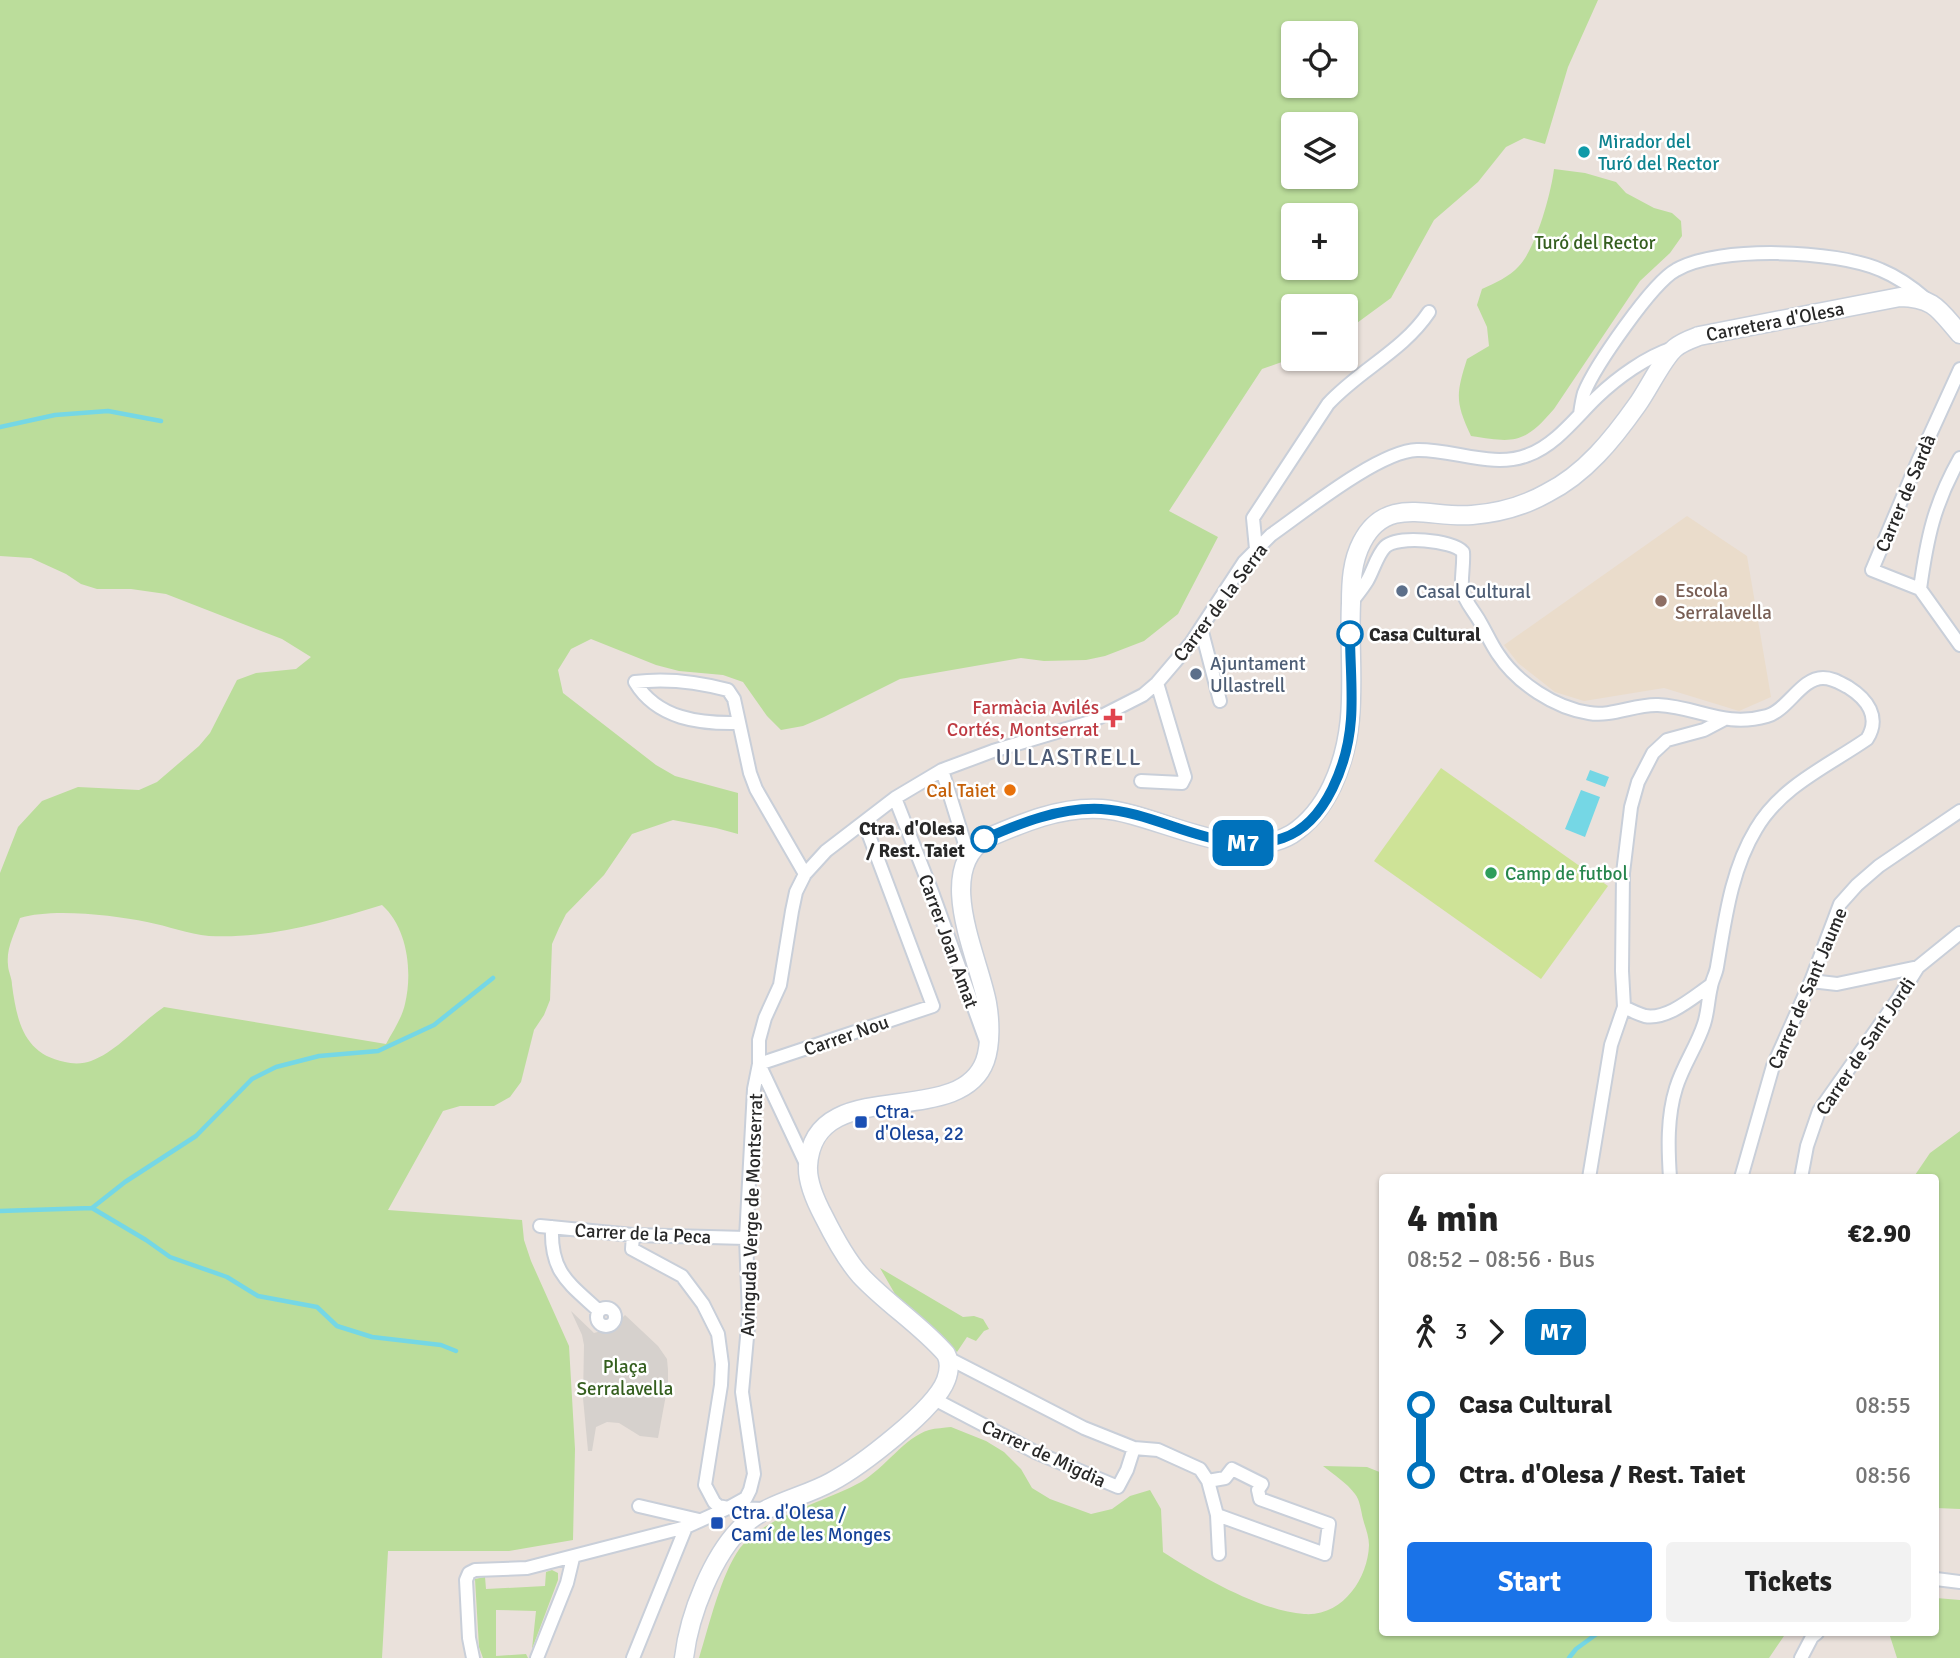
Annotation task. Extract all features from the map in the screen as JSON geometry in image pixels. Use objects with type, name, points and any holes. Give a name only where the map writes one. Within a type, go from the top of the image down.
[{"type":"street","points":[[1580,414],[1583,395],[1603,360],[1664,277],[1678,268],[1734,254],[1839,258],[1880,269],[1911,286],[1939,310],[1960,334]]},
{"type":"street","name":"Carretera d'Olesa","points":[[1675,348],[1711,333],[1868,302],[1900,297],[1918,298],[1928,302]]},
{"type":"street","points":[[1256,548],[1253,519],[1328,404],[1338,393],[1404,342],[1429,312]]},
{"type":"street","points":[[968,854],[985,839],[1007,830],[1044,816],[1086,809],[1106,809],[1229,842],[1274,841],[1294,832],[1320,807],[1341,767],[1347,748],[1352,694],[1352,573],[1363,541],[1380,521],[1400,511],[1469,516],[1487,514],[1523,504],[1551,492],[1590,461],[1621,428],[1675,348]]},
{"type":"street","name":"Carrer de la Serra","points":[[805,874],[826,851],[864,822],[942,770],[993,751],[1090,722],[1143,695],[1201,628],[1256,548],[1384,458],[1417,450],[1493,460],[1529,455],[1548,445],[1600,394],[1647,359],[1675,348]]},
{"type":"street","name":"Carrer de Sardà","points":[[1920,589],[1872,570],[1917,461],[1960,369]]},
{"type":"street","points":[[1959,461],[1939,498],[1927,536],[1920,589],[1960,645]]},
{"type":"street","points":[[1350,604],[1367,581],[1386,546],[1395,543],[1446,542],[1458,546],[1463,552],[1462,589],[1468,605],[1499,655],[1513,671],[1551,700],[1572,710],[1593,714],[1658,705],[1723,720],[1741,721],[1770,716],[1815,679],[1825,678],[1835,680],[1867,702],[1871,711],[1872,731],[1867,739],[1814,772],[1776,803],[1756,828],[1737,872],[1725,917],[1717,970],[1711,985],[1704,1023],[1676,1088],[1671,1110],[1671,1174]]},
{"type":"street","points":[[1201,628],[1220,701]]},
{"type":"street","points":[[739,723],[684,719],[654,702],[640,691],[635,682],[690,682],[729,690],[734,699],[756,789],[805,874]]},
{"type":"street","points":[[1141,781],[1174,784],[1182,783],[1185,777],[1157,682]]},
{"type":"street","points":[[1590,1174],[1611,1045],[1624,1007],[1623,873],[1631,807],[1638,782],[1653,753],[1667,740],[1704,730],[1723,720]]},
{"type":"street","points":[[808,1168],[816,1139],[838,1118],[849,1112],[877,1105],[918,1102],[960,1087],[984,1062],[987,1045],[987,1000],[974,959],[961,892],[968,854],[942,770]]},
{"type":"street","name":"Carrer Joan Amat","points":[[895,799],[987,1045]]},
{"type":"street","name":"Carrer de Sant Jaume","points":[[1742,1174],[1773,1066],[1846,895],[1879,866],[1960,811]]},
{"type":"street","name":"Carrer Nou","points":[[759,1064],[933,1006],[864,822]]},
{"type":"street","name":"Avinguda Verge de Montserrat","points":[[729,1508],[746,1498],[754,1474],[742,1392],[748,1323],[746,1238],[754,1089],[759,1064],[760,1032],[780,985],[796,892],[805,874]]},
{"type":"street","name":"Carrer de Sant Jordi","points":[[1802,1174],[1807,1146],[1819,1111],[1898,999],[1917,967],[1960,933]]},
{"type":"street","points":[[1811,981],[1837,984],[1917,967]]},
{"type":"street","points":[[1624,1007],[1644,1016],[1668,1013],[1711,985]]},
{"type":"street","points":[[759,1064],[808,1168],[818,1206],[852,1265],[941,1348],[948,1358],[1084,1428],[1134,1448],[1158,1450],[1200,1469],[1208,1481],[1217,1515],[1219,1554]]},
{"type":"street","name":"Carrer de la Peca","points":[[599,1311],[576,1291],[557,1265],[546,1227],[633,1235],[746,1238]]},
{"type":"street","points":[[633,1235],[632,1250],[682,1276],[703,1304],[718,1334],[722,1364],[721,1385],[705,1485],[713,1502],[729,1508],[770,1509]]},
{"type":"street","points":[[684,1658],[702,1593],[725,1545],[747,1522],[856,1468],[934,1399],[946,1381],[948,1358]]},
{"type":"street","name":"Carrer de Migdia","points":[[934,1399],[1035,1452],[1118,1487],[1134,1448]]},
{"type":"street","points":[[1208,1481],[1225,1478],[1232,1469],[1262,1484],[1258,1490],[1260,1499],[1329,1524],[1325,1555],[1217,1515]]},
{"type":"street","points":[[639,1506],[699,1520]]},
{"type":"street","points":[[473,1658],[466,1587],[469,1573],[475,1570],[527,1568],[573,1558],[686,1527],[729,1508]]},
{"type":"street","points":[[633,1658],[686,1527]]},
{"type":"street","points":[[537,1658],[573,1558]]},
{"type":"street","points":[[1939,1578],[1960,1582]]},
{"type":"street","points":[[1801,1658],[1813,1636]]},
{"type":"shaded area","name":"Escola Serralavella","points":[[1687,516],[1747,556],[1771,697],[1739,711],[1664,688],[1584,701],[1555,692],[1518,663],[1504,645]]},
{"type":"shaded area","name":"Plaça Serralavella","points":[[571,1311],[594,1333],[612,1328],[625,1315],[658,1346],[667,1359],[668,1384],[658,1438],[640,1436],[619,1423],[607,1422],[596,1427],[592,1451],[588,1451],[583,1398],[584,1345]]},
{"type":"green space","points":[[0,0],[1598,0],[1568,67],[1545,144],[1524,138],[1506,147],[1478,182],[1434,220],[1391,298],[1358,322],[1358,294],[1281,294],[1281,362],[1262,369],[1169,511],[1218,537],[1178,614],[1144,641],[1105,656],[1086,660],[1044,661],[1021,658],[900,679],[803,726],[781,730],[767,716],[743,682],[723,675],[679,671],[656,665],[591,639],[571,649],[558,670],[563,693],[656,765],[675,776],[738,793],[738,834],[673,820],[632,834],[604,875],[566,914],[559,928],[552,944],[550,1000],[534,1030],[521,1082],[510,1097],[494,1106],[460,1106],[443,1111],[388,1210],[522,1220],[524,1240],[531,1261],[569,1346],[575,1449],[573,1540],[509,1551],[388,1551],[382,1658],[0,1658],[0,873],[18,827],[42,801],[78,787],[139,790],[157,782],[210,733],[237,680],[256,673],[296,669],[311,657],[282,639],[166,594],[131,589],[97,589],[81,584],[31,558],[0,556]],"holes":[[[382,905],[397,925],[408,964],[405,1004],[386,1044],[164,1007],[110,1051],[91,1061],[74,1063],[51,1058],[40,1052],[20,1024],[8,967],[10,947],[20,918],[49,913],[100,915],[147,922],[201,935],[231,936],[297,928]]]},
{"type":"green space","name":"Turó del Rector","points":[[1554,169],[1585,173],[1616,182],[1626,193],[1654,208],[1672,213],[1681,221],[1682,236],[1670,253],[1640,281],[1554,409],[1535,429],[1509,440],[1471,436],[1462,415],[1459,390],[1467,359],[1489,346],[1487,327],[1477,305],[1482,289],[1511,273],[1525,258],[1542,220]]},
{"type":"green space","name":"Camp de futbol","points":[[1441,768],[1608,886],[1541,979],[1374,861]]},
{"type":"green space","points":[[1960,1131],[1960,1509],[1939,1508],[1939,1174],[1916,1174],[1930,1153]]},
{"type":"green space","points":[[880,1268],[963,1317],[983,1319],[989,1329],[976,1341],[967,1337],[957,1352],[895,1294]]},
{"type":"green space","points":[[951,1427],[986,1441],[1004,1452],[1021,1469],[1032,1488],[1050,1499],[1091,1514],[1112,1509],[1130,1496],[1150,1490],[1161,1509],[1163,1552],[1231,1591],[1269,1606],[1304,1614],[1330,1609],[1350,1593],[1364,1571],[1369,1545],[1357,1496],[1323,1466],[1367,1467],[1379,1472],[1379,1636],[1784,1636],[1769,1658],[699,1658],[727,1572],[740,1548],[751,1537],[797,1510],[861,1482],[912,1439],[932,1429]]},
{"type":"green space","points":[[552,1570],[558,1573],[558,1580],[532,1649],[536,1611],[496,1610],[496,1656],[526,1654],[528,1658],[483,1658],[479,1647],[475,1579],[485,1577],[486,1589],[545,1586],[546,1572]]},
{"type":"green space","points":[[1939,1598],[1960,1600],[1960,1658],[1897,1658],[1890,1636],[1939,1636]]},
{"type":"water","points":[[1590,770],[1609,777],[1605,787],[1586,780]]},
{"type":"water","points":[[1581,790],[1600,797],[1585,837],[1565,829]]},
{"type":"waterway","points":[[0,427],[55,415],[108,411],[161,421]]},
{"type":"waterway","points":[[0,1211],[92,1208],[125,1182],[196,1136],[252,1079],[276,1067],[319,1056],[378,1051],[434,1025],[493,978]]},
{"type":"waterway","points":[[92,1208],[170,1257],[227,1277],[258,1296],[317,1307],[337,1326],[372,1337],[441,1345],[456,1351]]},
{"type":"waterway","points":[[1569,1658],[1576,1649],[1594,1636]]},
{"type":"bus line","name":"M7","points":[[984,839],[1044,816],[1064,811],[1098,809],[1229,842],[1260,843],[1285,838],[1304,825],[1320,807],[1341,767],[1351,722],[1350,634]]},
{"type":"place","name":"Mirador del Turó del Rector","points":[[1584,152]]},
{"type":"place","name":"Casal Cultural","points":[[1402,591]]},
{"type":"place","name":"Escola Serralavella","points":[[1661,601]]},
{"type":"place","name":"Casa Cultural","points":[[1350,634]]},
{"type":"place","name":"Ajuntament Ullastrell","points":[[1196,674]]},
{"type":"place","name":"Farmàcia Avilés Cortés, Montserrat","points":[[1113,718]]},
{"type":"place","name":"Cal Taiet","points":[[1010,790]]},
{"type":"place","name":"Ctra. d'Olesa / Rest. Taiet","points":[[984,839]]},
{"type":"place","name":"Camp de futbol","points":[[1491,873]]},
{"type":"place","name":"Ctra. d'Olesa, 22","points":[[861,1122]]},
{"type":"place","name":"Ctra. d'Olesa / Camí de les Monges","points":[[717,1523]]},
{"type":"district","name":"ULLASTRELL","points":[[1069,757]]}]
